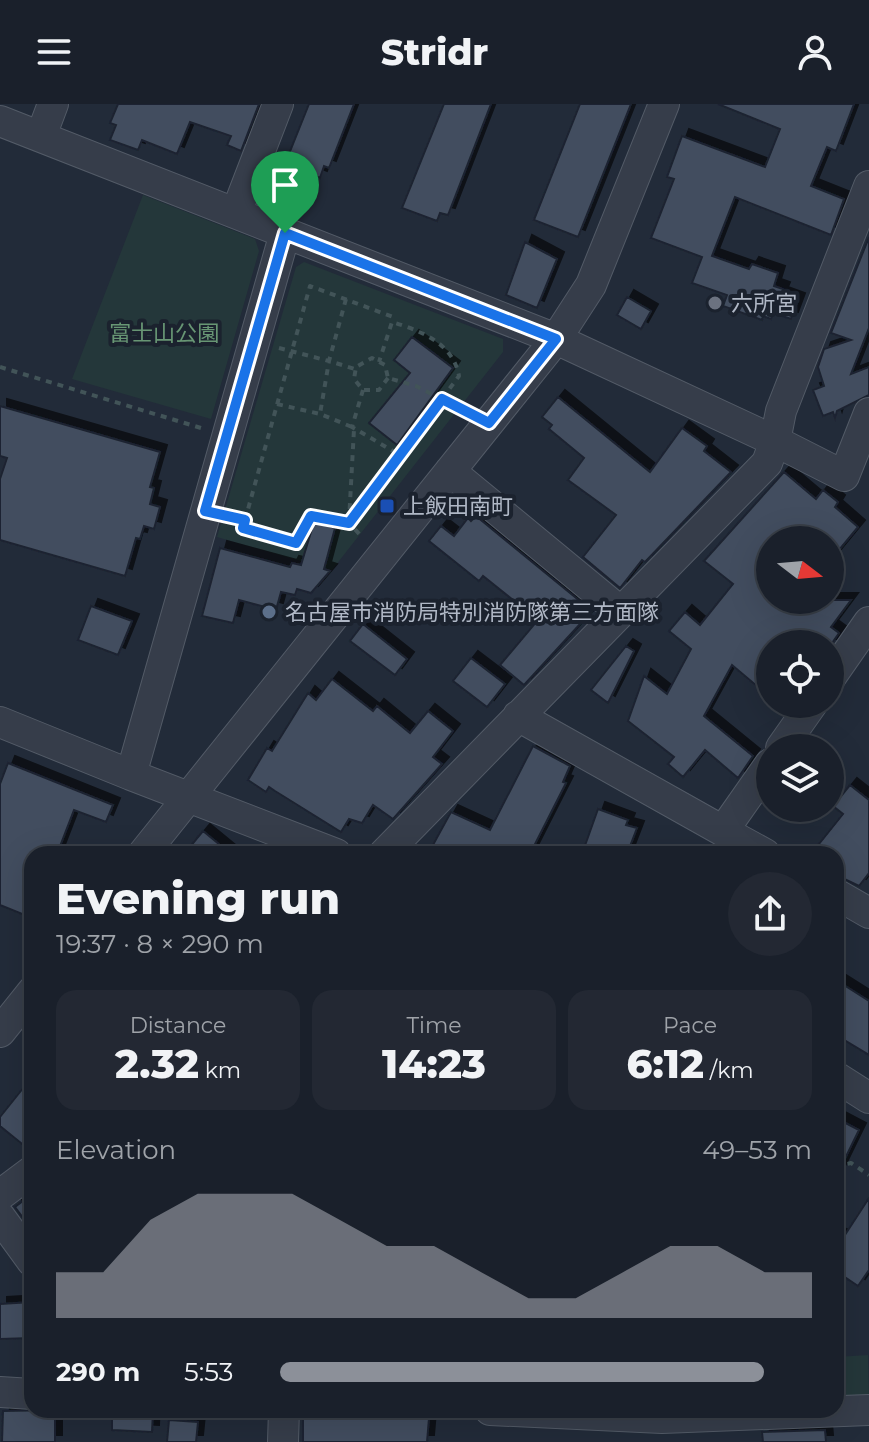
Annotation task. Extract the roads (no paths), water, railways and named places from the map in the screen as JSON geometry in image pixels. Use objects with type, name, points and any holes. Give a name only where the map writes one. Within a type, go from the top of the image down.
[{"type":"street","points":[[41,136],[53,104]]},
{"type":"street","points":[[236,213],[278,104]]},
{"type":"street","points":[[149,846],[556,339],[591,285],[664,104]]},
{"type":"street","points":[[0,121],[556,339],[856,482],[869,413]]},
{"type":"street","points":[[392,846],[767,463],[781,411],[869,186]]},
{"type":"street","points":[[131,775],[285,233]]},
{"type":"street","points":[[450,471],[621,612]]},
{"type":"street","points":[[844,662],[864,639]]},
{"type":"street","points":[[518,716],[750,846]]},
{"type":"street","points":[[0,722],[316,846]]},
{"type":"street","points":[[723,831],[756,784]]},
{"type":"street","points":[[844,899],[869,913]]},
{"type":"street","points":[[0,1032],[24,1002]]},
{"type":"street","points":[[844,1082],[869,1098]]},
{"type":"street","points":[[0,1195],[24,1177]]},
{"type":"street","points":[[0,1217],[24,1250]]},
{"type":"street","points":[[0,1392],[24,1394]]},
{"type":"street","points":[[844,1411],[869,1410]]},
{"type":"street","points":[[283,1442],[284,1418]]},
{"type":"street","points":[[544,1418],[619,1429],[662,1418]]},
{"type":"place","name":"六所宮","points":[[715,303]]},
{"type":"place","name":"上飯田南町","points":[[387,506]]},
{"type":"place","name":"名古屋市消防局特別消防隊第三方面隊","points":[[269,612]]},
{"type":"park label","name":"富士山公園","points":[[164,333]]}]
